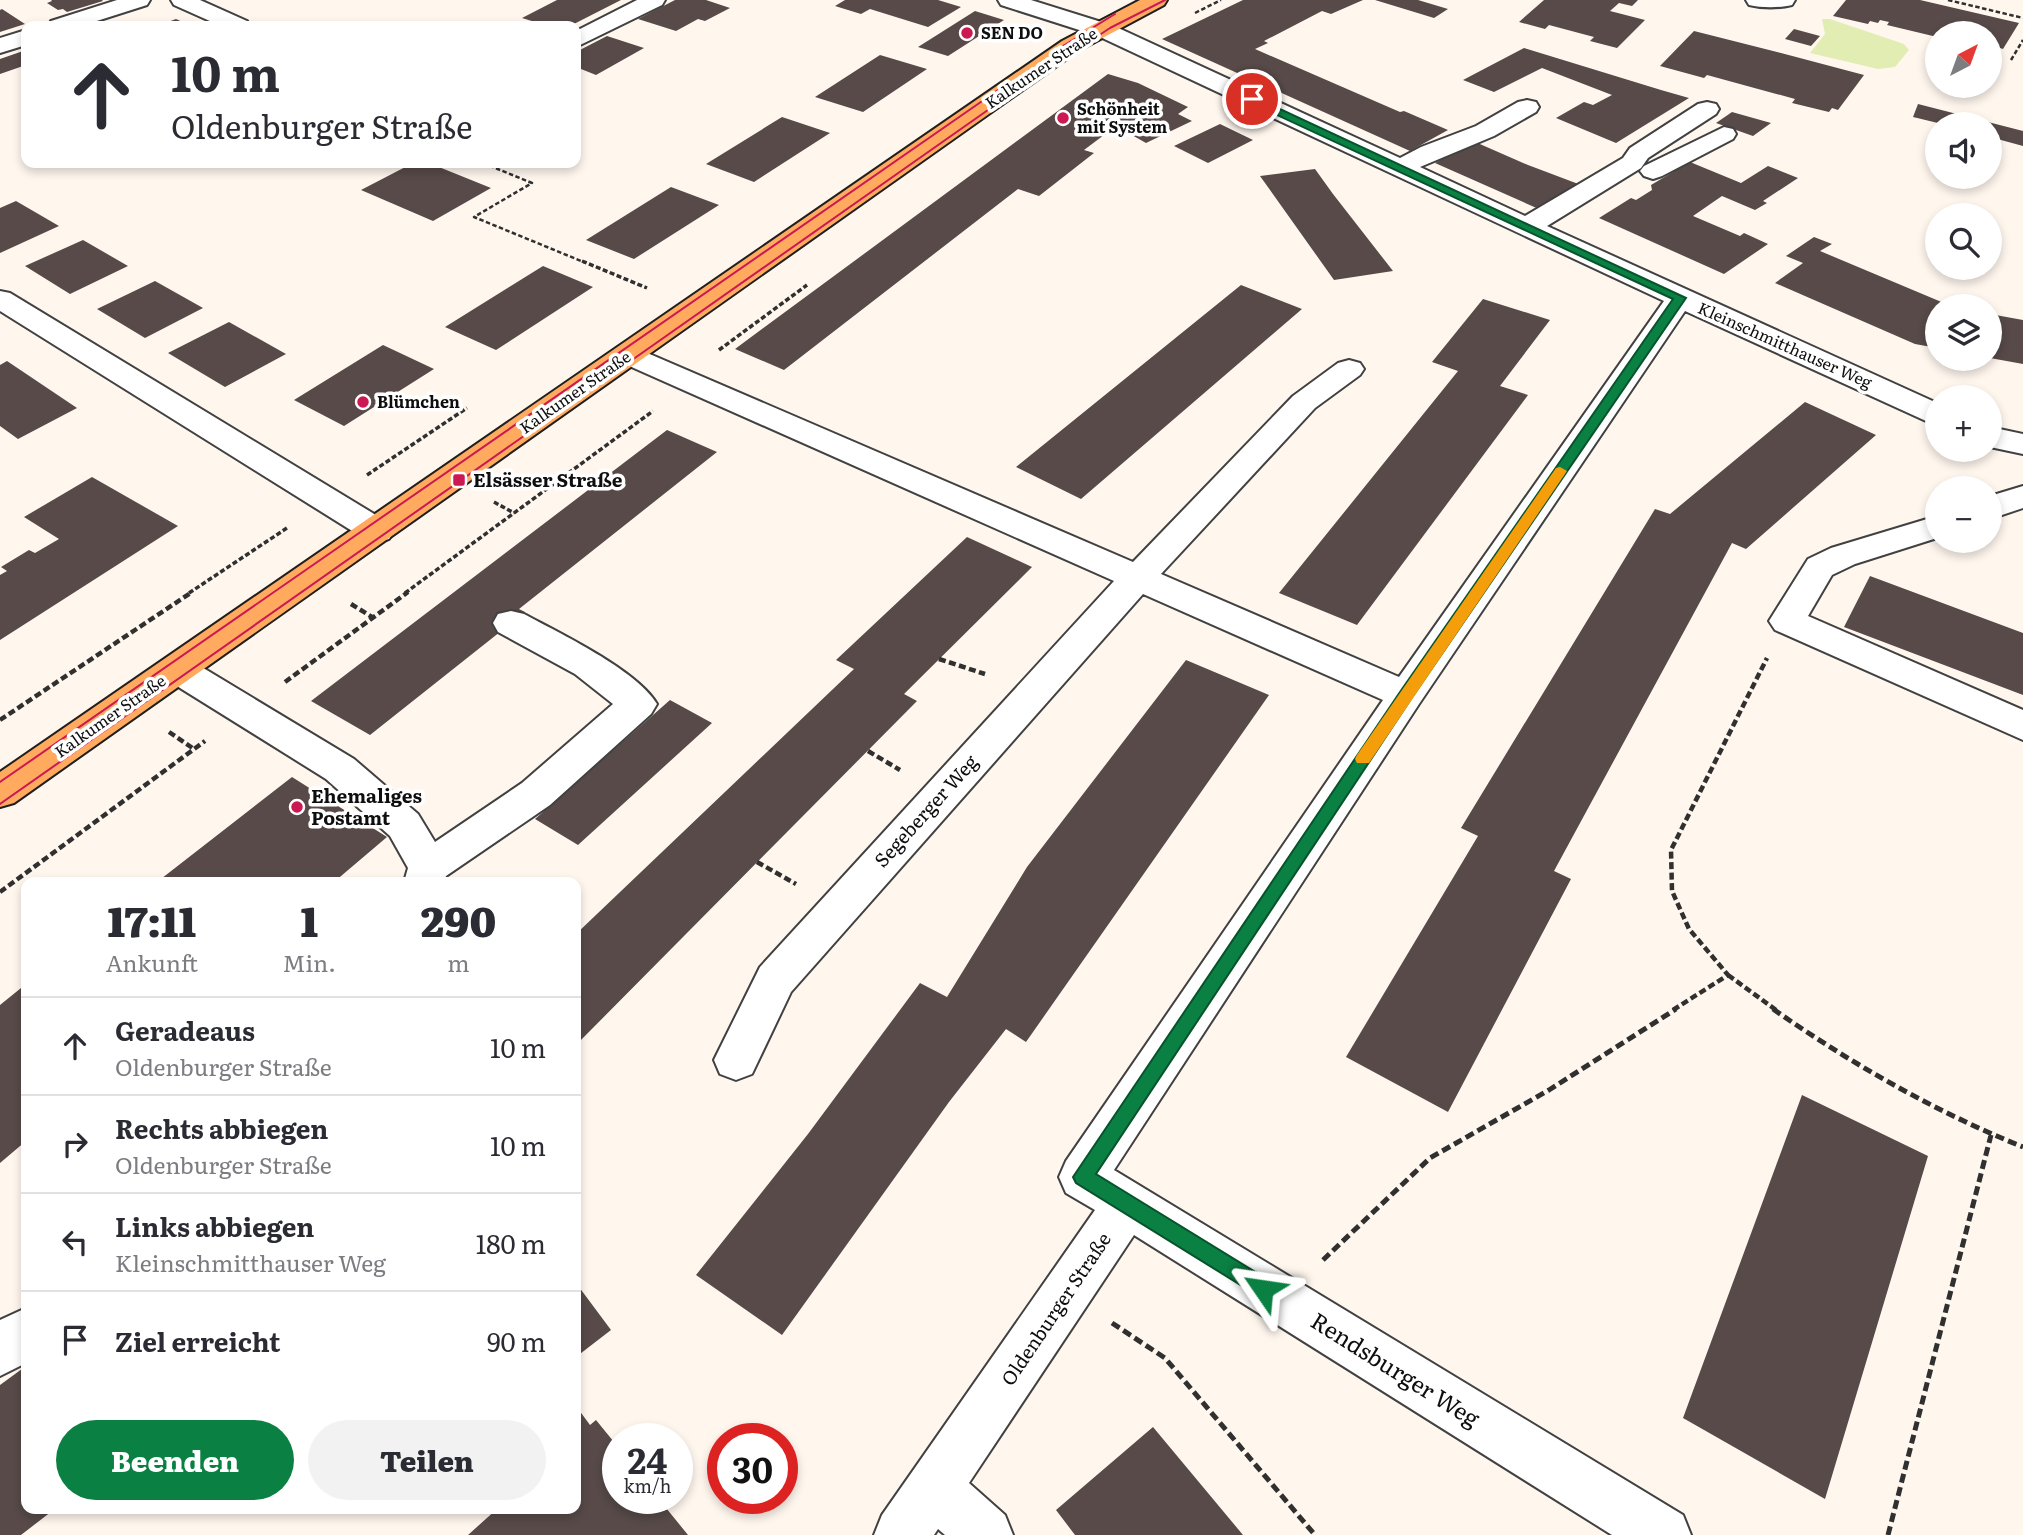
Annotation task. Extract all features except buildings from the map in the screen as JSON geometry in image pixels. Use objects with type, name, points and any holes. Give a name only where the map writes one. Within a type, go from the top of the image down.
[{"type":"main road","name":"Kalkumer Straße","points":[[0,792],[1070,46],[1156,0]]},
{"type":"street","points":[[74,21],[139,0]]},
{"type":"street","points":[[182,0],[228,21]]},
{"type":"street","points":[[581,37],[654,0]]},
{"type":"street","name":"Kleinschmitthauser Weg","points":[[1009,0],[1100,28],[1680,298],[1925,409]]},
{"type":"street","points":[[1757,0],[1783,0]]},
{"type":"street","points":[[0,46],[21,39]]},
{"type":"street","points":[[1400,168],[1430,152],[1485,131],[1527,107]]},
{"type":"street","points":[[1536,231],[1632,163],[1639,153],[1707,109]]},
{"type":"street","points":[[1536,231],[1724,134]]},
{"type":"street","points":[[1127,1204],[1083,1177],[1406,695],[1680,298]]},
{"type":"street","points":[[0,299],[377,531]]},
{"type":"street","points":[[628,355],[1406,695]]},
{"type":"street","name":"Segeberger Weg","points":[[736,1060],[775,980],[1138,577],[1304,402],[1349,369]]},
{"type":"street","points":[[2002,440],[2023,453]]},
{"type":"street","points":[[2002,504],[2023,496]]},
{"type":"street","points":[[1925,531],[1843,556],[1820,567],[1787,621],[2023,726]]},
{"type":"street","points":[[177,669],[340,769],[404,825],[426,875],[536,794],[638,704],[589,665],[511,623]]},
{"type":"street","name":"Oldenburger Straße","points":[[902,1535],[1127,1204]]},
{"type":"street","name":"Rendsburger Weg","points":[[1127,1204],[1663,1535]]},
{"type":"street","points":[[0,1350],[21,1335]]},
{"type":"street","points":[[934,1488],[985,1535]]},
{"type":"path","points":[[1137,46],[1221,0]]},
{"type":"path","points":[[1948,0],[2023,18]]},
{"type":"path","points":[[2011,60],[2023,40]]},
{"type":"path","points":[[494,168],[532,183],[474,217],[695,308]]},
{"type":"path","points":[[0,892],[652,412],[719,350],[808,284]]},
{"type":"path","points":[[504,508],[514,513]]},
{"type":"path","points":[[360,610],[372,617]]},
{"type":"path","points":[[1787,621],[1728,732],[1671,850],[1672,891],[1689,929],[1728,975],[1789,1021],[1852,1063],[1945,1115],[2023,1147]]},
{"type":"path","points":[[1286,1303],[1336,1245],[1430,1158],[1560,1083],[1728,975]]},
{"type":"path","points":[[1888,1535],[1991,1135]]},
{"type":"path","points":[[1067,1293],[1165,1358],[1315,1535]]},
{"type":"green space","points":[[1822,19],[1830,19],[1904,44],[1909,50],[1895,67],[1878,69],[1810,53],[1825,34]]},
{"type":"tram line","points":[[0,804],[1015,91],[1110,28],[1165,0]]},
{"type":"tram line","points":[[1050,54],[1115,14]]},
{"type":"tram line","points":[[0,782],[1001,88]]},
{"type":"slow traffic","points":[[1363,759],[1560,471]]},
{"type":"place","name":"SEN DO","points":[[967,33]]},
{"type":"place","name":"Schönheit mit System","points":[[1063,118]]},
{"type":"place","name":"Blümchen","points":[[363,402]]},
{"type":"place","name":"Elsässer Straße","points":[[459,480]]},
{"type":"place","name":"Ehemaliges Postamt","points":[[297,807]]},
{"type":"route","points":[[1252,99],[1680,298],[1406,695],[1083,1177],[1263,1289]]}]
